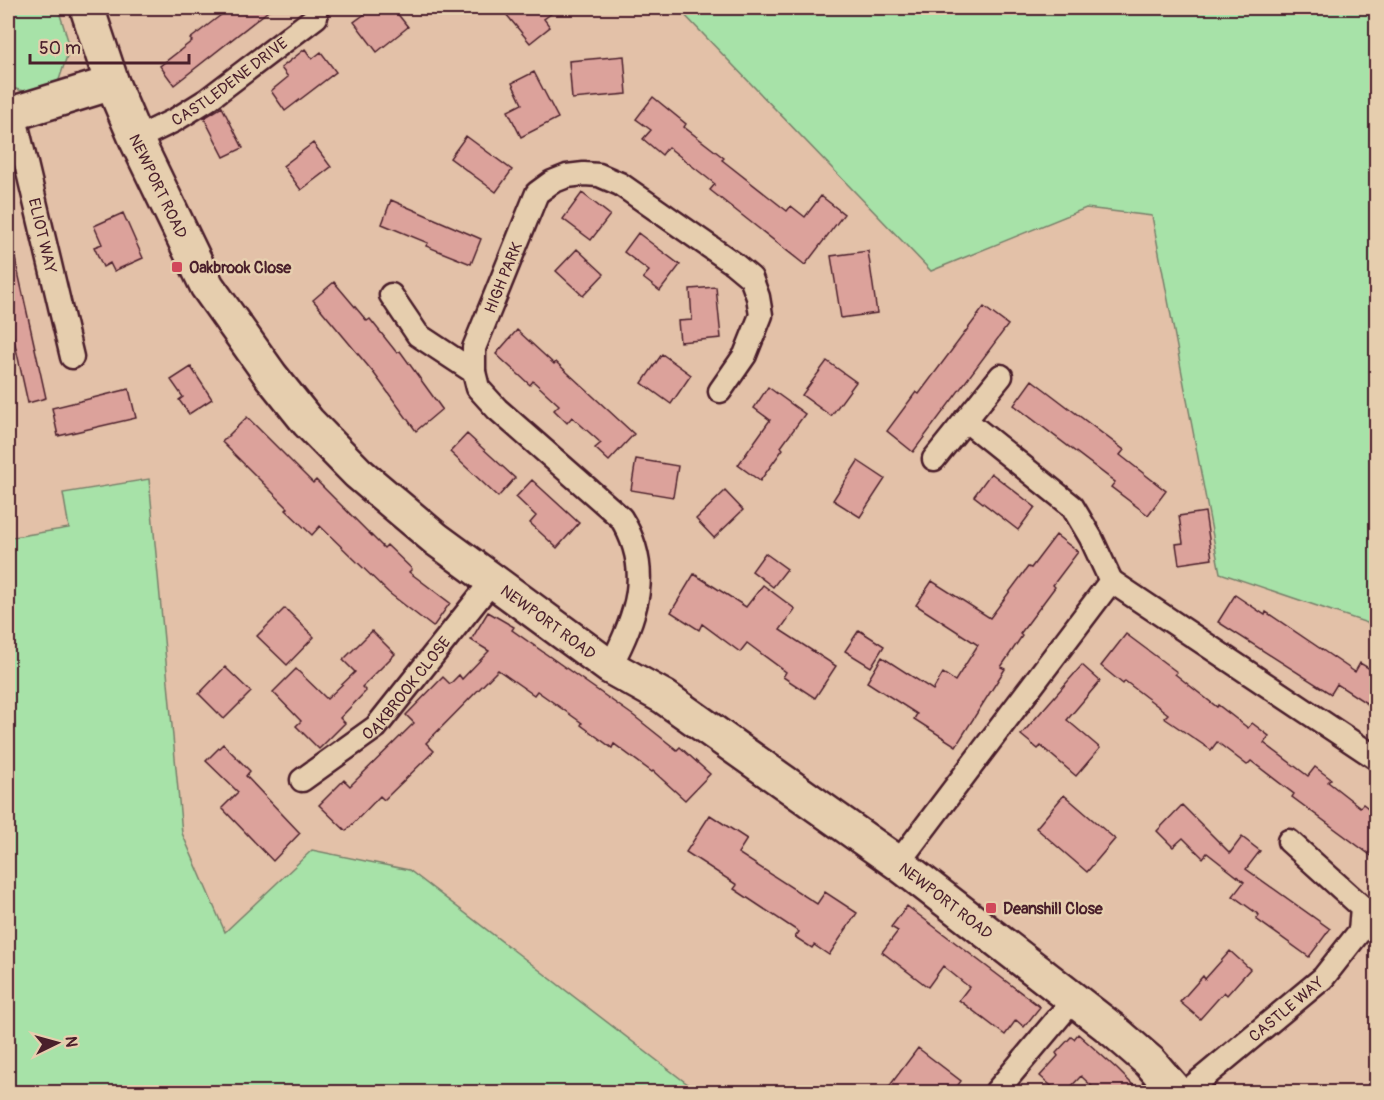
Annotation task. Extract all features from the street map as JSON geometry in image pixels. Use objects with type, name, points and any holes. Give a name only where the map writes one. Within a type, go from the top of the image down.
[{"type":"main road","name":"NEWPORT ROAD","points":[[87,8],[112,83],[136,139],[207,286],[271,376],[308,423],[358,473],[436,539],[610,667],[664,697],[898,863],[1074,999],[1150,1062],[1176,1092]]},
{"type":"main road","points":[[11,114],[112,83]]},
{"type":"street","name":"CASTLEDENE DRIVE","points":[[136,139],[175,120],[207,100],[316,16]]},
{"type":"street","name":"ELIOT WAY","points":[[11,114],[72,357]]},
{"type":"street","name":"HIGH PARK","points":[[474,372],[474,348],[537,193],[552,182],[567,176],[599,175],[620,183],[751,278],[758,297],[761,315],[745,355],[720,391]]},
{"type":"street","points":[[391,295],[418,335],[474,372],[478,388],[497,409],[621,519],[631,534],[638,552],[639,582],[636,604],[626,635],[610,667]]},
{"type":"street","points":[[934,459],[1001,376]]},
{"type":"street","points":[[965,420],[1072,506],[1091,538],[1111,581],[1377,759]]},
{"type":"street","name":"OAKBROOK CLOSE","points":[[302,780],[376,727],[493,580]]},
{"type":"street","points":[[898,863],[1111,581]]},
{"type":"street","name":"CASTLE WAY","points":[[1185,1092],[1323,978],[1360,931],[1369,900],[1289,841]]},
{"type":"street","points":[[996,1092],[1074,999]]},
{"type":"green space","points":[[8,8],[58,8],[70,47],[58,83],[27,92],[8,87]]},
{"type":"green space","points":[[678,8],[1376,8],[1376,626],[1220,573],[1152,216],[1086,208],[931,271]]},
{"type":"green space","points":[[149,479],[182,833],[225,932],[312,850],[409,870],[698,1092],[8,1092],[8,538],[69,528],[63,493]]},
{"type":"building","points":[[215,8],[272,8],[174,85],[160,66],[221,15]]},
{"type":"building","points":[[373,8],[393,8],[408,27],[377,52],[354,22]]},
{"type":"building","points":[[501,8],[559,8],[544,19],[550,27],[530,43]]},
{"type":"building","points":[[305,49],[312,59],[321,52],[336,72],[285,111],[271,91],[288,77],[281,68]]},
{"type":"building","points":[[624,56],[627,94],[572,99],[569,61]]},
{"type":"building","points":[[534,72],[558,118],[521,137],[508,111],[522,104],[512,83]]},
{"type":"building","points":[[653,97],[686,124],[684,127],[724,158],[722,160],[787,211],[791,206],[805,217],[821,196],[844,214],[805,265],[710,190],[715,184],[668,147],[662,155],[643,139],[651,130],[636,119]]},
{"type":"building","points":[[222,107],[243,148],[224,157],[204,118]]},
{"type":"building","points":[[466,136],[512,170],[496,192],[450,158]]},
{"type":"building","points":[[313,143],[331,167],[301,190],[283,166]]},
{"type":"building","points":[[582,193],[610,215],[591,240],[563,219]]},
{"type":"building","points":[[391,200],[481,239],[471,264],[426,246],[428,243],[382,224]]},
{"type":"building","points":[[123,213],[143,258],[114,271],[110,263],[103,267],[94,247],[102,244],[94,226]]},
{"type":"building","points":[[638,233],[680,265],[660,291],[643,278],[649,271],[624,252]]},
{"type":"building","points":[[577,249],[604,274],[583,296],[556,271]]},
{"type":"building","points":[[868,251],[877,313],[841,318],[831,256]]},
{"type":"building","points":[[14,254],[46,398],[28,403],[8,312],[8,255]]},
{"type":"building","points":[[334,282],[367,321],[370,319],[397,353],[400,351],[442,409],[416,431],[373,372],[313,300]]},
{"type":"building","points":[[716,287],[721,338],[680,342],[678,321],[692,320],[690,289]]},
{"type":"building","points":[[984,307],[1008,325],[913,452],[887,431],[916,392],[919,394]]},
{"type":"building","points":[[517,330],[554,364],[556,362],[634,434],[609,461],[595,448],[601,443],[572,417],[567,423],[554,410],[559,405],[533,381],[530,385],[496,354]]},
{"type":"building","points":[[662,354],[691,375],[671,404],[642,383]]},
{"type":"building","points":[[827,361],[856,382],[831,416],[802,395]]},
{"type":"building","points":[[191,367],[212,399],[189,414],[179,400],[183,397],[171,380]]},
{"type":"building","points":[[1032,380],[1124,450],[1120,455],[1166,491],[1148,515],[1111,487],[1115,482],[1014,405]]},
{"type":"building","points":[[768,387],[805,414],[760,481],[738,465],[770,420],[754,408]]},
{"type":"building","points":[[129,389],[136,418],[58,436],[52,408]]},
{"type":"building","points":[[247,417],[313,483],[316,480],[384,548],[387,545],[412,569],[409,572],[450,603],[433,627],[389,593],[320,526],[312,535],[222,442]]},
{"type":"building","points":[[467,434],[515,478],[498,497],[450,452]]},
{"type":"building","points":[[636,459],[678,466],[673,497],[631,490]]},
{"type":"building","points":[[858,461],[885,479],[860,517],[833,500]]},
{"type":"building","points":[[991,473],[1035,507],[1018,530],[974,496]]},
{"type":"building","points":[[532,480],[579,523],[557,548],[530,523],[536,516],[516,497]]},
{"type":"building","points":[[725,491],[743,510],[714,538],[696,519]]},
{"type":"building","points":[[1205,512],[1212,559],[1179,564],[1176,544],[1183,543],[1179,516]]},
{"type":"building","points":[[1056,535],[1078,552],[1020,634],[1022,636],[1001,667],[1005,669],[956,746],[914,719],[917,714],[867,682],[882,657],[933,690],[943,673],[955,681],[978,645],[916,605],[932,581],[990,618],[1028,567],[1031,568]]},
{"type":"building","points":[[765,553],[787,569],[773,587],[752,571]]},
{"type":"building","points":[[694,574],[746,607],[763,585],[795,609],[780,630],[836,666],[815,698],[783,677],[786,672],[747,643],[740,652],[702,624],[699,630],[671,612]]},
{"type":"building","points":[[1235,595],[1265,615],[1266,612],[1355,672],[1360,663],[1377,673],[1377,710],[1337,684],[1331,694],[1218,622]]},
{"type":"building","points":[[285,608],[314,637],[287,665],[257,636]]},
{"type":"building","points":[[488,612],[514,627],[512,630],[634,716],[677,750],[680,747],[710,774],[685,800],[653,771],[614,744],[612,748],[537,691],[534,695],[498,670],[426,743],[434,751],[384,800],[380,796],[346,831],[319,805],[344,780],[350,786],[414,723],[406,715],[443,677],[450,684],[459,675],[462,679],[489,651],[471,640]]},
{"type":"building","points":[[859,630],[884,646],[871,667],[845,651]]},
{"type":"building","points":[[372,631],[395,654],[362,687],[366,691],[340,718],[345,723],[319,749],[296,726],[301,721],[273,692],[296,669],[327,699],[355,672],[343,660]]},
{"type":"building","points":[[1126,634],[1177,672],[1175,674],[1217,707],[1218,705],[1248,728],[1252,723],[1269,736],[1264,743],[1308,776],[1315,767],[1331,779],[1328,782],[1360,807],[1363,804],[1377,815],[1377,860],[1292,797],[1294,794],[1251,761],[1247,765],[1217,742],[1211,750],[1164,718],[1168,714],[1125,681],[1123,684],[1101,666]]},
{"type":"building","points":[[1082,665],[1100,681],[1067,720],[1100,748],[1076,776],[1041,746],[1038,749],[1021,735]]},
{"type":"building","points":[[225,667],[251,692],[224,719],[199,694]]},
{"type":"building","points":[[223,744],[250,771],[246,776],[300,833],[273,861],[222,808],[238,792],[206,761]]},
{"type":"building","points":[[1064,795],[1115,839],[1087,872],[1036,828]]},
{"type":"building","points":[[1182,805],[1230,853],[1242,837],[1260,851],[1246,869],[1330,929],[1309,957],[1256,919],[1259,915],[1233,896],[1244,882],[1207,853],[1203,858],[1183,838],[1173,847],[1157,831]]},
{"type":"building","points":[[710,815],[747,839],[738,853],[817,904],[825,892],[857,913],[829,955],[814,945],[812,948],[795,937],[799,932],[734,889],[737,885],[686,852]]},
{"type":"building","points":[[907,906],[1040,1007],[1024,1027],[1016,1020],[1005,1035],[959,1000],[969,987],[943,966],[928,987],[882,952],[898,931],[891,927]]},
{"type":"building","points":[[1230,951],[1250,969],[1227,995],[1224,992],[1200,1019],[1180,1002]]},
{"type":"building","points":[[1078,1034],[1140,1092],[1098,1092],[1081,1076],[1066,1092],[1058,1092],[1040,1076],[1058,1056],[1056,1053],[1071,1037],[1074,1039]]},
{"type":"building","points":[[918,1048],[961,1081],[953,1092],[885,1092]]},
{"type":"place","name":"Oakbrook Close","points":[[177,267]]},
{"type":"place","name":"Deanshill Close","points":[[991,908]]}]
